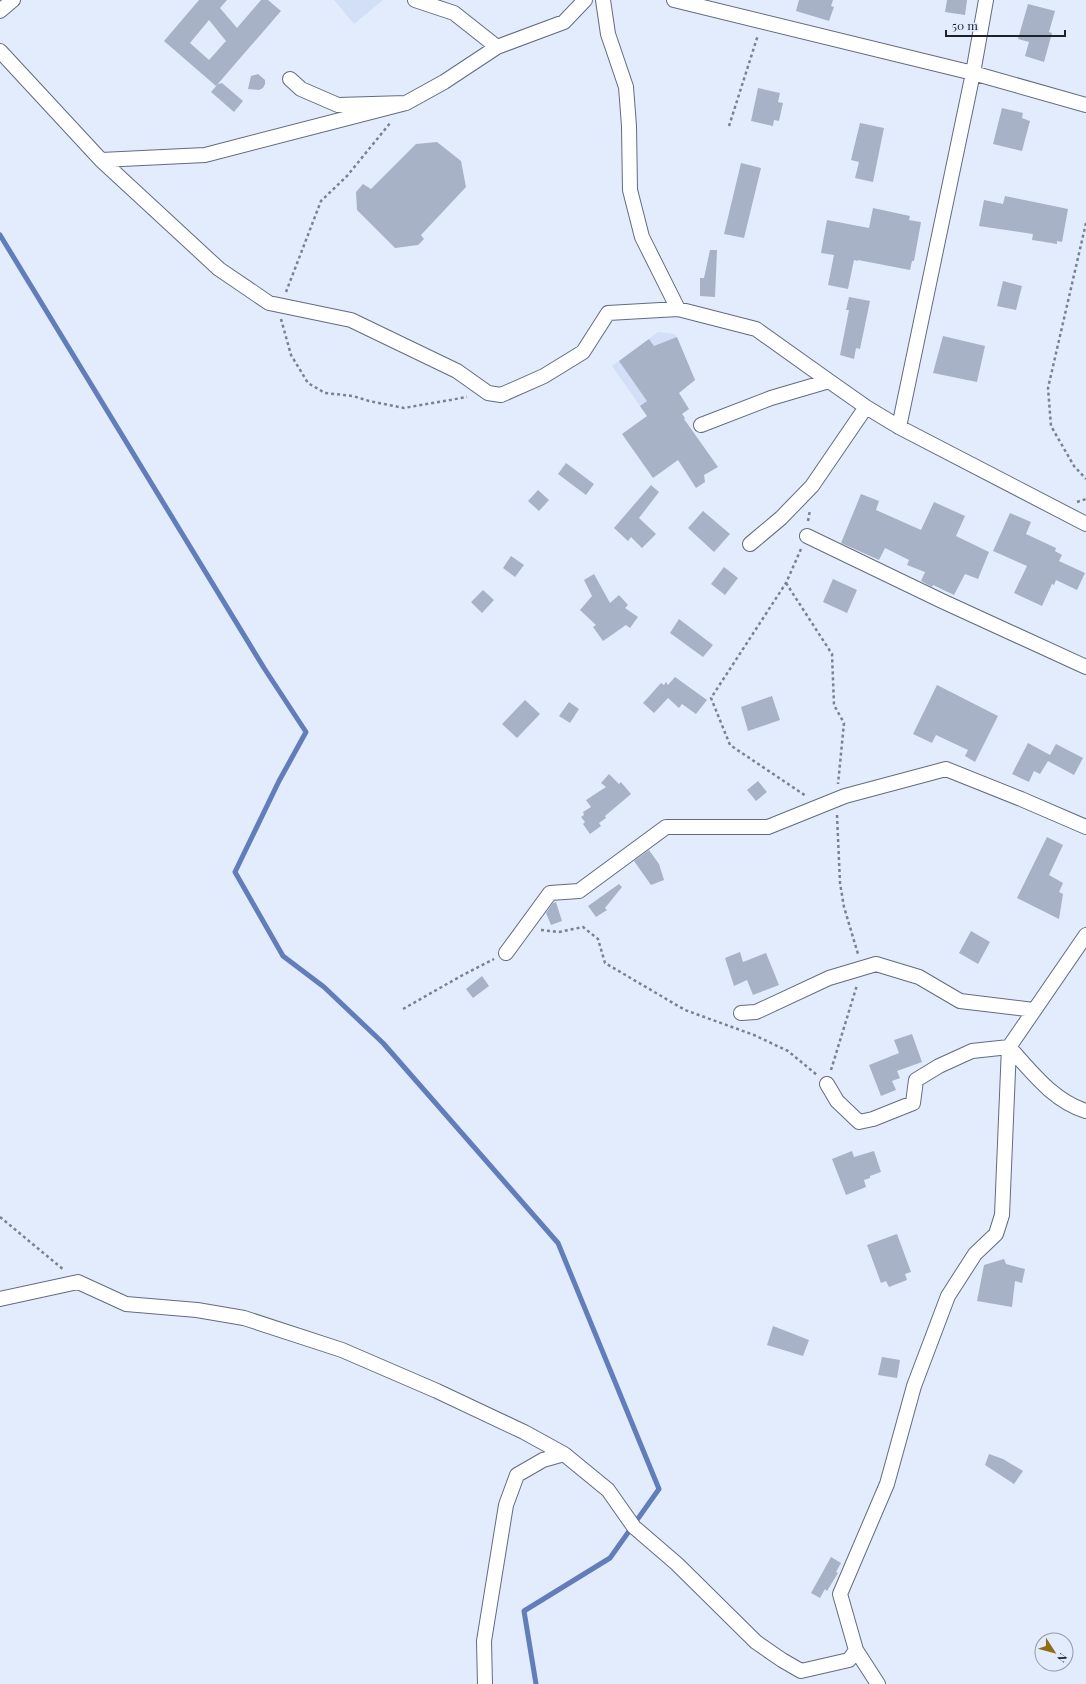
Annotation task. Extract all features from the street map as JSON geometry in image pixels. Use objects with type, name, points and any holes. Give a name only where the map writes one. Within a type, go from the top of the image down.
[{"type":"street","points":[[0,11],[13,0]]},
{"type":"street","points":[[415,0],[454,13],[497,47]]},
{"type":"street","points":[[100,160],[205,154],[406,104],[444,82],[497,47],[564,22],[585,0]]},
{"type":"street","points":[[604,0],[608,34],[626,86],[629,126],[630,190],[642,237],[678,309]]},
{"type":"street","points":[[674,0],[973,73],[1086,105]]},
{"type":"street","points":[[899,427],[973,73],[986,0]]},
{"type":"street","points":[[0,51],[100,160],[219,269],[269,303],[351,320],[457,371],[488,393],[501,395],[544,376],[583,352],[608,313],[678,309],[756,329],[866,407],[899,427],[1086,524]]},
{"type":"street","points":[[290,79],[301,89],[338,105],[406,104]]},
{"type":"street","points":[[701,425],[771,398],[829,381]]},
{"type":"street","points":[[750,544],[780,518],[812,486],[866,407]]},
{"type":"street","points":[[807,536],[942,601],[1086,667]]},
{"type":"street","points":[[506,953],[550,893],[579,891],[666,827],[768,827],[830,802],[946,770],[1021,799],[1086,827]]},
{"type":"street","points":[[878,1684],[856,1650],[840,1594],[887,1484],[914,1386],[948,1296],[975,1254],[996,1234],[1002,1215],[1009,1047],[1086,935]]},
{"type":"street","points":[[741,1013],[756,1012],[829,978],[876,964],[918,977],[960,1001],[1034,1010]]},
{"type":"street","points":[[827,1084],[837,1100],[860,1122],[873,1119],[913,1103],[916,1080],[939,1066],[972,1051],[1009,1047]]},
{"type":"street","points":[[1009,1047],[1047,1088],[1076,1108],[1086,1111]]},
{"type":"street","points":[[0,1299],[78,1282],[126,1304],[196,1310],[244,1318],[342,1350],[437,1391],[524,1432],[564,1454],[608,1490],[634,1527],[677,1564],[756,1642],[782,1660],[801,1671],[850,1660],[856,1650]]},
{"type":"street","points":[[485,1684],[484,1641],[506,1505],[517,1475],[543,1460],[564,1454]]},
{"type":"path","points":[[729,126],[763,21]]},
{"type":"path","points":[[392,122],[347,176],[321,201],[288,290],[279,305],[282,328],[291,355],[308,383],[325,393],[353,396],[369,402],[404,408],[488,393]]},
{"type":"path","points":[[1086,223],[1048,388],[1051,426],[1074,466],[1086,479]]},
{"type":"path","points":[[812,486],[807,536],[786,583],[711,698],[730,745],[805,796],[830,802]]},
{"type":"path","points":[[535,929],[559,932],[583,927],[598,939],[605,963],[684,1010],[754,1035],[788,1051],[827,1084],[862,968],[844,907],[830,802],[844,723],[834,705],[832,654],[786,583]]},
{"type":"path","points":[[403,1009],[461,976],[506,953]]},
{"type":"path","points":[[0,1217],[78,1282]]},
{"type":"shaded area","points":[[334,0],[383,0],[354,24]]},
{"type":"shaded area","points":[[658,332],[675,334],[695,380],[647,416],[612,366]]},
{"type":"building","points":[[199,0],[227,0],[220,8],[237,28],[261,0],[268,0],[281,11],[216,86],[164,41]],"holes":[[[209,20],[226,41],[209,60],[190,43]]]},
{"type":"building","points":[[799,0],[833,0],[831,6],[834,7],[829,21],[796,11]]},
{"type":"building","points":[[947,0],[967,0],[965,15],[945,12]]},
{"type":"building","points":[[1028,4],[1055,11],[1049,32],[1052,33],[1044,62],[1025,56],[1029,42],[1018,39]]},
{"type":"building","points":[[258,74],[265,80],[263,88],[259,90],[248,89],[251,76]]},
{"type":"building","points":[[222,83],[243,101],[234,112],[211,92],[218,84]]},
{"type":"building","points":[[758,88],[780,93],[778,102],[783,103],[779,121],[774,120],[773,126],[751,121]]},
{"type":"building","points":[[1002,108],[1023,113],[1022,118],[1030,121],[1022,151],[993,144]]},
{"type":"building","points":[[860,123],[884,128],[873,182],[855,178],[859,162],[851,160]]},
{"type":"building","points":[[437,142],[461,161],[466,187],[421,235],[424,239],[418,245],[395,248],[357,210],[356,192],[363,184],[371,189],[416,144]]},
{"type":"building","points":[[741,163],[761,168],[744,238],[724,234]]},
{"type":"building","points":[[1005,196],[1068,209],[1062,242],[1057,241],[1057,244],[1032,240],[1033,234],[979,226],[984,200],[1003,204]]},
{"type":"building","points":[[873,208],[910,216],[909,220],[921,222],[914,261],[912,261],[910,270],[854,260],[848,289],[828,285],[834,255],[821,253],[827,220],[869,228]]},
{"type":"building","points":[[710,250],[717,250],[715,297],[700,296],[700,278],[704,278]]},
{"type":"building","points":[[1003,281],[1022,286],[1016,310],[997,306]]},
{"type":"building","points":[[849,297],[870,301],[860,349],[856,348],[854,359],[840,355],[849,310],[846,310]]},
{"type":"building","points":[[943,336],[985,346],[977,382],[933,373]]},
{"type":"building","points":[[677,337],[695,380],[679,393],[689,409],[682,414],[718,467],[704,475],[705,482],[696,488],[678,460],[653,478],[622,434],[647,416],[640,406],[647,401],[619,361],[649,339],[654,346]]},
{"type":"building","points":[[566,463],[594,484],[586,495],[558,474]]},
{"type":"building","points":[[651,485],[659,492],[639,518],[656,534],[642,548],[631,537],[628,541],[614,528]]},
{"type":"building","points":[[538,490],[549,500],[539,511],[528,501]]},
{"type":"building","points":[[861,494],[879,501],[876,510],[921,530],[934,502],[965,516],[956,536],[989,552],[978,579],[965,574],[954,595],[933,585],[932,587],[921,581],[925,572],[907,565],[909,560],[885,548],[879,560],[841,543]]},
{"type":"building","points":[[703,511],[730,534],[714,552],[688,528]]},
{"type":"building","points":[[1010,513],[1031,522],[1026,534],[1056,548],[1055,551],[1062,555],[1059,561],[1085,573],[1077,590],[1056,580],[1054,585],[1052,584],[1042,606],[1014,593],[1027,566],[993,551]]},
{"type":"building","points":[[511,556],[524,565],[515,577],[503,568]]},
{"type":"building","points":[[724,567],[738,578],[725,595],[711,584]]},
{"type":"building","points":[[594,574],[610,603],[619,595],[628,605],[625,608],[638,617],[630,628],[626,625],[603,641],[593,627],[596,625],[580,610],[592,596],[584,580]]},
{"type":"building","points":[[833,579],[857,590],[847,613],[823,602]]},
{"type":"building","points":[[483,590],[494,600],[482,613],[471,602]]},
{"type":"building","points":[[679,619],[713,645],[703,657],[670,633]]},
{"type":"building","points":[[675,677],[707,700],[696,714],[682,704],[679,708],[668,698],[654,713],[643,703],[661,683],[664,685],[666,682],[668,685]]},
{"type":"building","points":[[937,685],[998,716],[975,762],[965,756],[968,750],[936,735],[932,743],[913,734]]},
{"type":"building","points":[[772,696],[780,720],[748,731],[741,707]]},
{"type":"building","points":[[525,700],[540,714],[517,738],[502,724]]},
{"type":"building","points":[[569,702],[579,709],[570,723],[559,716]]},
{"type":"building","points":[[1028,743],[1050,755],[1056,744],[1083,758],[1074,775],[1048,761],[1040,774],[1034,771],[1029,782],[1012,774]]},
{"type":"building","points":[[609,774],[619,784],[621,782],[631,794],[605,816],[606,818],[599,823],[601,826],[590,834],[583,824],[585,822],[581,817],[584,815],[583,812],[591,807],[586,800],[606,787],[601,783]]},
{"type":"building","points":[[758,781],[767,792],[756,801],[747,790]]},
{"type":"building","points":[[1047,837],[1063,845],[1049,875],[1063,883],[1059,892],[1063,894],[1059,919],[1017,898]]},
{"type":"building","points":[[649,850],[659,864],[664,880],[651,885],[634,861]]},
{"type":"building","points":[[619,884],[622,887],[605,908],[607,910],[596,917],[588,906]]},
{"type":"building","points":[[556,902],[562,921],[551,925],[546,913],[553,903]]},
{"type":"building","points":[[971,931],[990,942],[978,964],[959,953]]},
{"type":"building","points":[[740,952],[743,962],[766,953],[779,985],[753,995],[747,980],[734,986],[725,958]]},
{"type":"building","points":[[482,976],[489,986],[473,998],[466,989]]},
{"type":"building","points":[[912,1034],[922,1062],[897,1071],[900,1078],[892,1081],[896,1090],[881,1096],[869,1065],[899,1053],[894,1040]]},
{"type":"building","points":[[852,1151],[854,1157],[874,1151],[881,1172],[864,1180],[866,1187],[846,1195],[832,1159]]},
{"type":"building","points":[[897,1234],[911,1272],[905,1274],[907,1280],[889,1287],[886,1281],[881,1283],[867,1245]]},
{"type":"building","points":[[1004,1259],[1006,1264],[1025,1269],[1022,1283],[1015,1281],[1012,1307],[977,1301],[984,1265]]},
{"type":"building","points":[[773,1326],[809,1340],[803,1356],[767,1345]]},
{"type":"building","points":[[882,1357],[900,1360],[897,1378],[878,1375]]},
{"type":"building","points":[[989,1454],[1003,1459],[1023,1471],[1014,1484],[985,1465]]},
{"type":"building","points":[[831,1557],[841,1563],[836,1572],[838,1573],[827,1591],[825,1589],[820,1598],[811,1593]]},
{"type":"waterway","points":[[0,235],[264,668],[306,732],[279,781],[235,872],[283,956],[324,987],[383,1043],[558,1243],[659,1489],[610,1558],[524,1611],[536,1684]]}]
